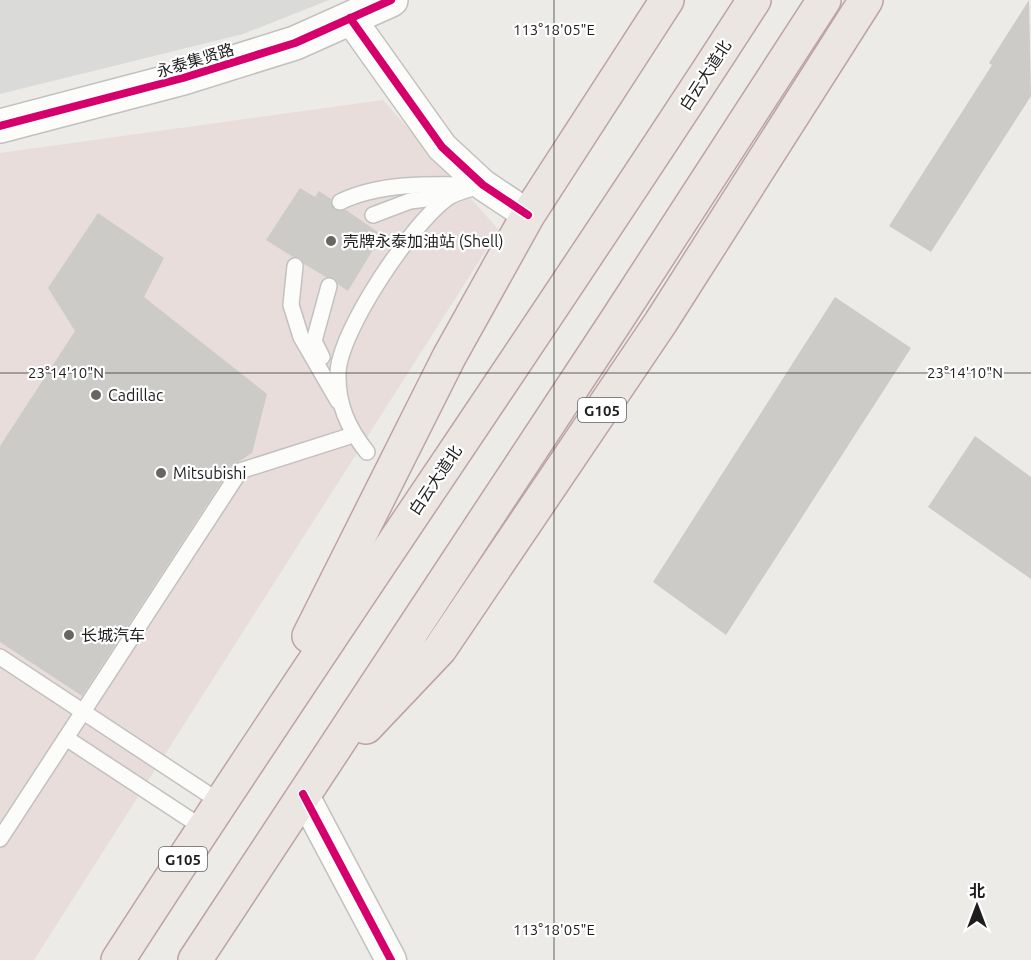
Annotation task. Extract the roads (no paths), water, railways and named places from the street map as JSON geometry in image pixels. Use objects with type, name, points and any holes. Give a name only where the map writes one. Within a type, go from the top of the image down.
[{"type":"highway","name":"G105","points":[[248,758],[449,357],[528,215],[667,0]]},
{"type":"highway","name":"白云大道北","points":[[118,960],[248,758],[579,267],[754,0]]},
{"type":"highway","name":"G105","points":[[195,960],[616,321],[824,0]]},
{"type":"highway","name":"G105","points":[[303,794],[440,650],[661,322],[866,0]]},
{"type":"street","name":"永泰集贤路","points":[[0,126],[183,78],[295,42],[391,0]]},
{"type":"street","points":[[350,18],[442,147],[483,185],[528,215]]},
{"type":"street","points":[[303,794],[391,960]]},
{"type":"lane","points":[[340,202],[354,195],[398,188],[432,184],[483,185]]},
{"type":"lane","points":[[373,215],[410,201],[450,196],[483,185]]},
{"type":"lane","points":[[341,407],[338,371],[360,309],[383,274],[430,213],[450,196]]},
{"type":"lane","points":[[295,266],[291,305],[301,338],[341,407],[353,435],[367,452]]},
{"type":"lane","points":[[329,286],[314,341],[339,390]]},
{"type":"lane","points":[[0,839],[240,471],[353,435]]},
{"type":"lane","points":[[0,657],[84,711],[211,815]]},
{"type":"lane","points":[[66,738],[211,815]]},
{"type":"place","name":"壳牌永泰加油站 (Shell)","points":[[331,241]]},
{"type":"place","name":"Cadillac","points":[[96,395]]},
{"type":"place","name":"Mitsubishi","points":[[161,473]]},
{"type":"place","name":"长城汽车","points":[[69,635]]}]
